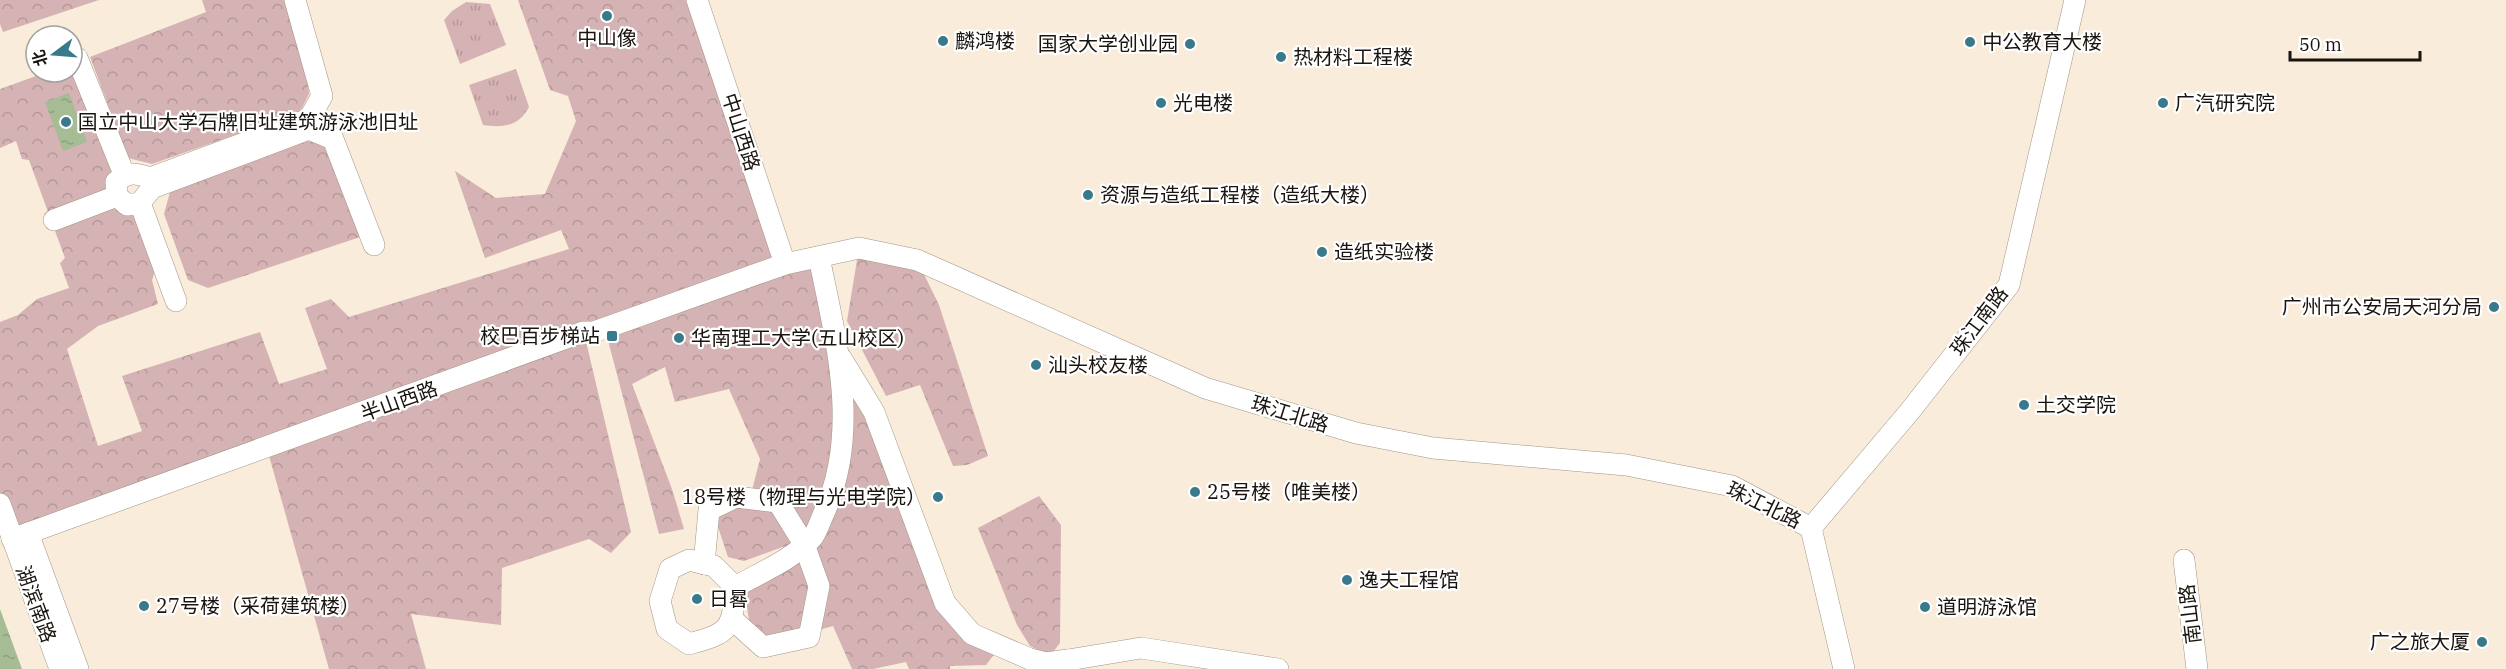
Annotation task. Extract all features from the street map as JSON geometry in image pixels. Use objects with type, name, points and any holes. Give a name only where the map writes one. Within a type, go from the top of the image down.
[{"type":"street","points":[[295,0],[322,96],[309,119],[150,178],[136,173],[124,174],[116,182],[117,196],[127,205],[140,203],[152,188],[309,129],[333,140],[374,245]]},
{"type":"street","name":"中山西路","points":[[697,0],[785,264]]},
{"type":"street","name":"珠江南路","points":[[1811,528],[1910,411],[2009,285],[2075,0]]},
{"type":"street","points":[[84,75],[124,174]]},
{"type":"street","points":[[54,219],[117,196]]},
{"type":"street","points":[[140,203],[176,301]]},
{"type":"street","name":"珠江北路","points":[[785,264],[859,248],[917,260],[1204,388],[1356,434],[1432,448],[1626,465],[1732,486],[1811,528]]},
{"type":"street","points":[[735,587],[786,558],[813,537],[830,499],[844,436],[839,355],[819,257]]},
{"type":"street","name":"半山西路","points":[[20,536],[266,445],[346,420],[584,332],[605,328],[785,264]]},
{"type":"street","points":[[839,355],[874,412],[945,603],[972,634],[1030,659],[1046,663],[1067,664],[1141,648],[1278,669]]},
{"type":"street","points":[[704,564],[709,510],[736,496],[778,502],[804,544],[819,586],[809,638],[763,647],[732,619]]},
{"type":"street","name":"湖滨南路","points":[[0,504],[20,536],[60,669]]},
{"type":"street","points":[[1811,528],[1844,669]]},
{"type":"street","points":[[20,536],[78,669]]},
{"type":"street","points":[[689,560],[714,566],[735,587],[732,619],[723,632],[689,644],[667,629],[660,601],[670,569],[689,560]]},
{"type":"street","name":"南山路","points":[[2184,560],[2197,669]]},
{"type":"green space","points":[[0,0],[99,0],[3,32],[0,24]]},
{"type":"green space","points":[[202,0],[287,0],[305,62],[309,94],[300,112],[152,164],[128,158],[90,57],[206,12]]},
{"type":"green space","points":[[518,0],[690,0],[785,264],[809,259],[839,408],[832,468],[819,508],[799,541],[744,561],[728,557],[717,524],[718,510],[751,494],[760,459],[729,389],[675,402],[665,367],[632,384],[672,489],[684,529],[659,534],[605,329],[584,333],[631,532],[611,553],[589,539],[502,568],[501,625],[411,614],[426,669],[329,669],[266,445],[12,539],[0,504],[0,322],[18,315],[37,299],[69,288],[60,263],[65,258],[29,160],[22,159],[16,141],[0,148],[0,89],[24,80],[24,84],[77,84],[114,168],[138,212],[157,264],[152,280],[158,304],[98,326],[67,349],[98,446],[142,431],[122,376],[260,332],[279,384],[327,369],[305,308],[331,299],[349,317],[569,249],[561,230],[485,258],[455,171],[496,198],[545,194],[576,121],[568,96],[550,90]]},
{"type":"green space","points":[[466,2],[490,4],[506,45],[460,64],[444,20],[452,11]]},
{"type":"green space","points":[[516,69],[529,107],[516,122],[504,126],[483,125],[469,85]]},
{"type":"green space","points":[[308,141],[328,146],[360,237],[208,288],[188,280],[164,214],[170,192]]},
{"type":"green space","points":[[859,248],[917,260],[939,305],[988,456],[967,465],[953,466],[920,385],[886,396],[847,321]]},
{"type":"green space","points":[[850,381],[887,453],[945,615],[996,652],[986,665],[950,666],[950,669],[909,669],[906,662],[873,669],[852,669],[833,626],[783,640],[756,635],[749,620],[745,594],[810,555],[847,468],[854,422]]},
{"type":"green space","points":[[1039,496],[1061,525],[1060,643],[1050,656],[1030,646],[1017,625],[978,528]]},
{"type":"water","name":"国立中山大学石牌旧址建筑游泳池旧址","points":[[69,93],[87,142],[63,151],[45,102]]},
{"type":"water","points":[[0,609],[22,669],[0,669]]},
{"type":"place","name":"中山像","points":[[607,16]]},
{"type":"place","name":"麟鸿楼","points":[[943,41]]},
{"type":"place","name":"中公教育大楼","points":[[1970,42]]},
{"type":"place","name":"国家大学创业园","points":[[1190,44]]},
{"type":"place","name":"热材料工程楼","points":[[1281,57]]},
{"type":"place","name":"光电楼","points":[[1161,103]]},
{"type":"place","name":"广汽研究院","points":[[2163,103]]},
{"type":"place","name":"国立中山大学石牌旧址建筑游泳池旧址","points":[[66,122]]},
{"type":"place","name":"资源与造纸工程楼（造纸大楼）","points":[[1088,195]]},
{"type":"place","name":"造纸实验楼","points":[[1322,252]]},
{"type":"place","name":"广州市公安局天河分局","points":[[2494,307]]},
{"type":"place","name":"校巴百步梯站","points":[[612,336]]},
{"type":"place","name":"华南理工大学(五山校区)","points":[[679,338]]},
{"type":"place","name":"汕头校友楼","points":[[1036,365]]},
{"type":"place","name":"土交学院","points":[[2024,405]]},
{"type":"place","name":"25号楼（唯美楼）","points":[[1195,492]]},
{"type":"place","name":"18号楼（物理与光电学院）","points":[[938,497]]},
{"type":"place","name":"逸夫工程馆","points":[[1347,580]]},
{"type":"place","name":"日晷","points":[[697,599]]},
{"type":"place","name":"27号楼（采荷建筑楼）","points":[[144,606]]},
{"type":"place","name":"道明游泳馆","points":[[1925,607]]},
{"type":"place","name":"广之旅大厦","points":[[2482,642]]}]
